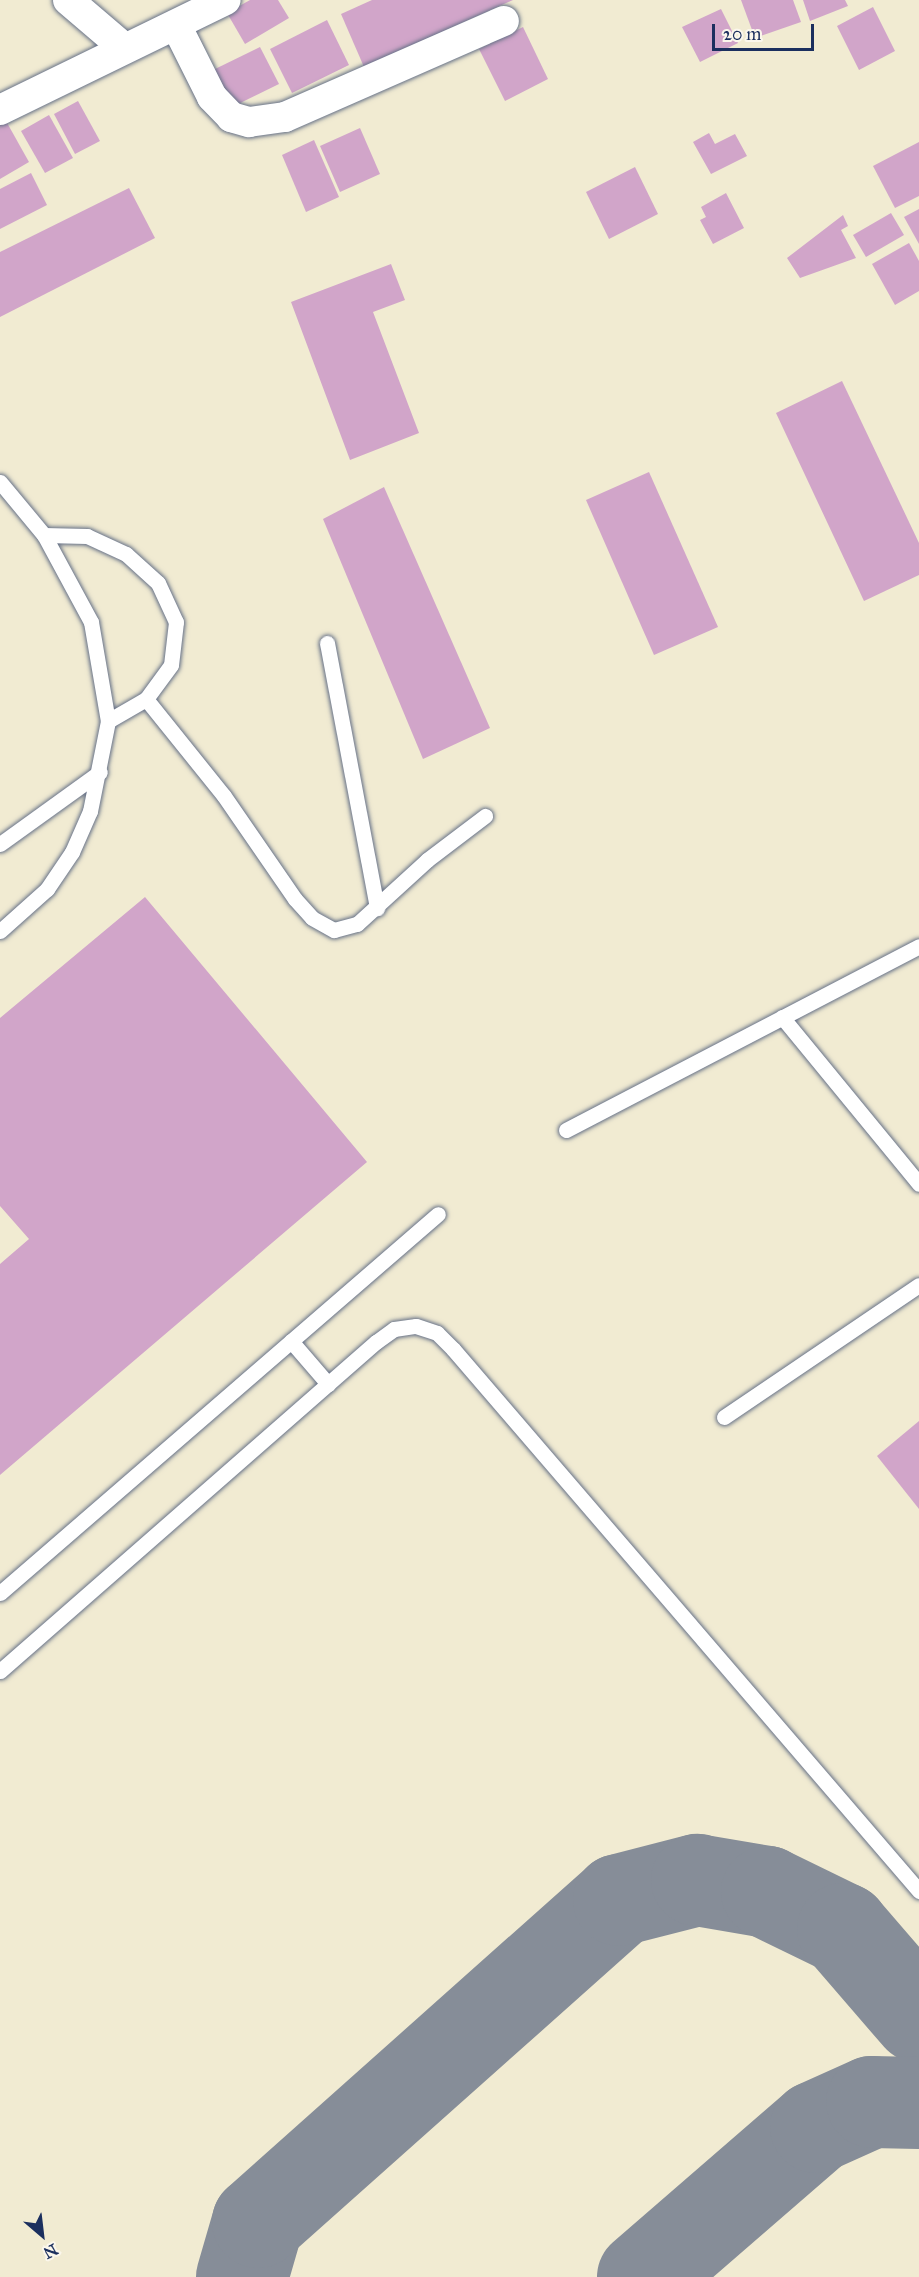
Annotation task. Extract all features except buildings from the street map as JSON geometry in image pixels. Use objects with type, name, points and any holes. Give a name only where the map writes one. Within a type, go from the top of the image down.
[{"type":"street","points":[[68,0],[123,47]]},
{"type":"street","points":[[0,110],[123,47],[176,25],[226,0]]},
{"type":"street","points":[[176,25],[212,98],[231,117],[249,122],[285,117],[504,21]]},
{"type":"lane","points":[[0,483],[44,535],[91,622],[108,721],[100,772],[72,852],[47,889],[0,931]]},
{"type":"lane","points":[[44,535],[87,536],[126,554],[158,583],[176,622],[171,665],[146,699],[108,721]]},
{"type":"lane","points":[[327,643],[377,908]]},
{"type":"lane","points":[[146,699],[312,918],[334,930],[357,924],[427,860],[485,816]]},
{"type":"lane","points":[[0,844],[100,772]]},
{"type":"lane","points":[[566,1130],[919,946]]},
{"type":"lane","points":[[782,1017],[919,1184]]},
{"type":"lane","points":[[0,1593],[438,1214]]},
{"type":"lane","points":[[724,1417],[919,1285]]},
{"type":"lane","points":[[0,1671],[394,1329],[416,1326],[437,1333],[919,1891]]},
{"type":"lane","points":[[291,1341],[328,1384]]},
{"type":"taxiway","points":[[242,2277],[258,2222],[619,1900],[697,1880],[767,1892],[843,1929],[919,2017]]},
{"type":"taxiway","points":[[643,2277],[816,2127],[872,2102],[919,2103]]}]
